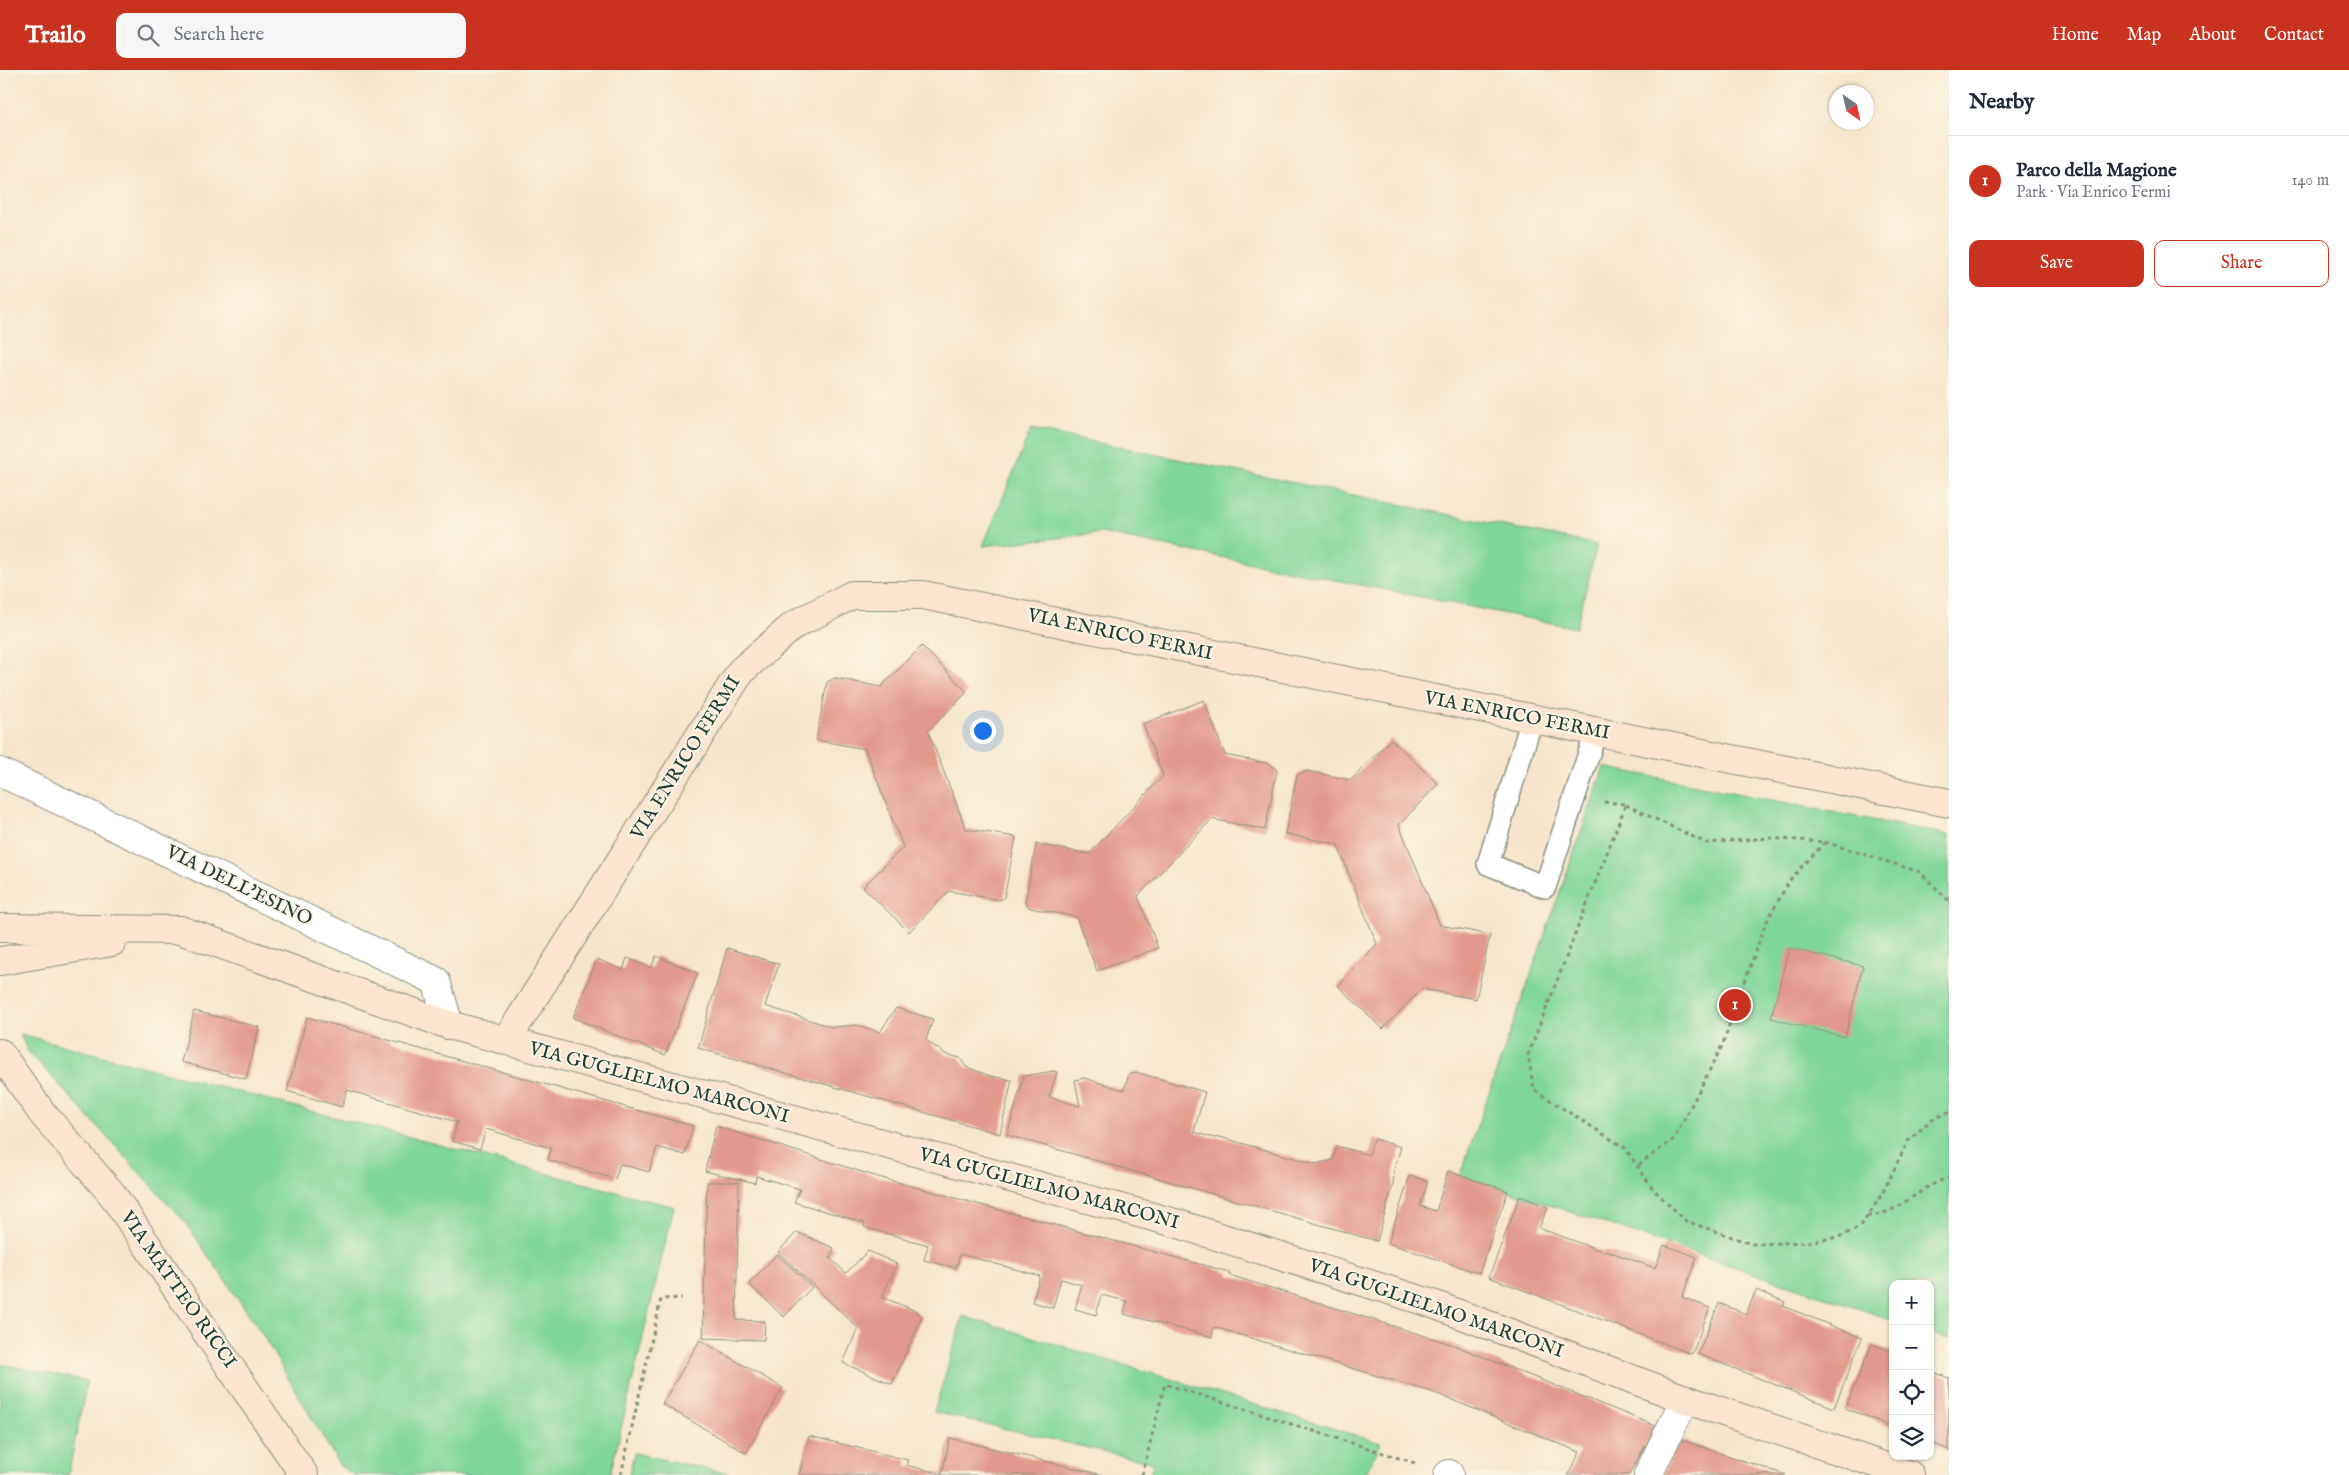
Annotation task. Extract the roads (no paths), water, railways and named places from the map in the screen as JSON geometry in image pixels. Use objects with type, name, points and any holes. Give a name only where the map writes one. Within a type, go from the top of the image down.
[{"type":"street","name":"VIA ENRICO FERMI","points":[[506,1041],[741,671],[794,625],[852,595],[923,595],[1949,803]]},
{"type":"street","name":"VIA DELL'ESINO","points":[[0,772],[436,981],[449,1026]]},
{"type":"street","name":"VIA GUGLIELMO MARCONI","points":[[0,928],[180,930],[449,1026],[1175,1223],[1430,1303],[1685,1398],[1910,1475]]},
{"type":"street","name":"VIA GUGLIELMO MARCONI","points":[[0,961],[180,930]]},
{"type":"street","name":"VIA MATTEO RICCI","points":[[0,1053],[42,1113],[112,1194],[304,1475]]},
{"type":"street","name":"VIA MATTEO RICCI","points":[[0,1083],[42,1113]]},
{"type":"street","points":[[1648,1475],[1685,1398]]},
{"type":"lane","points":[[1532,719],[1488,864],[1545,887],[1596,732]]},
{"type":"place","name":"Parco della Magione","points":[[1735,1005]]}]
